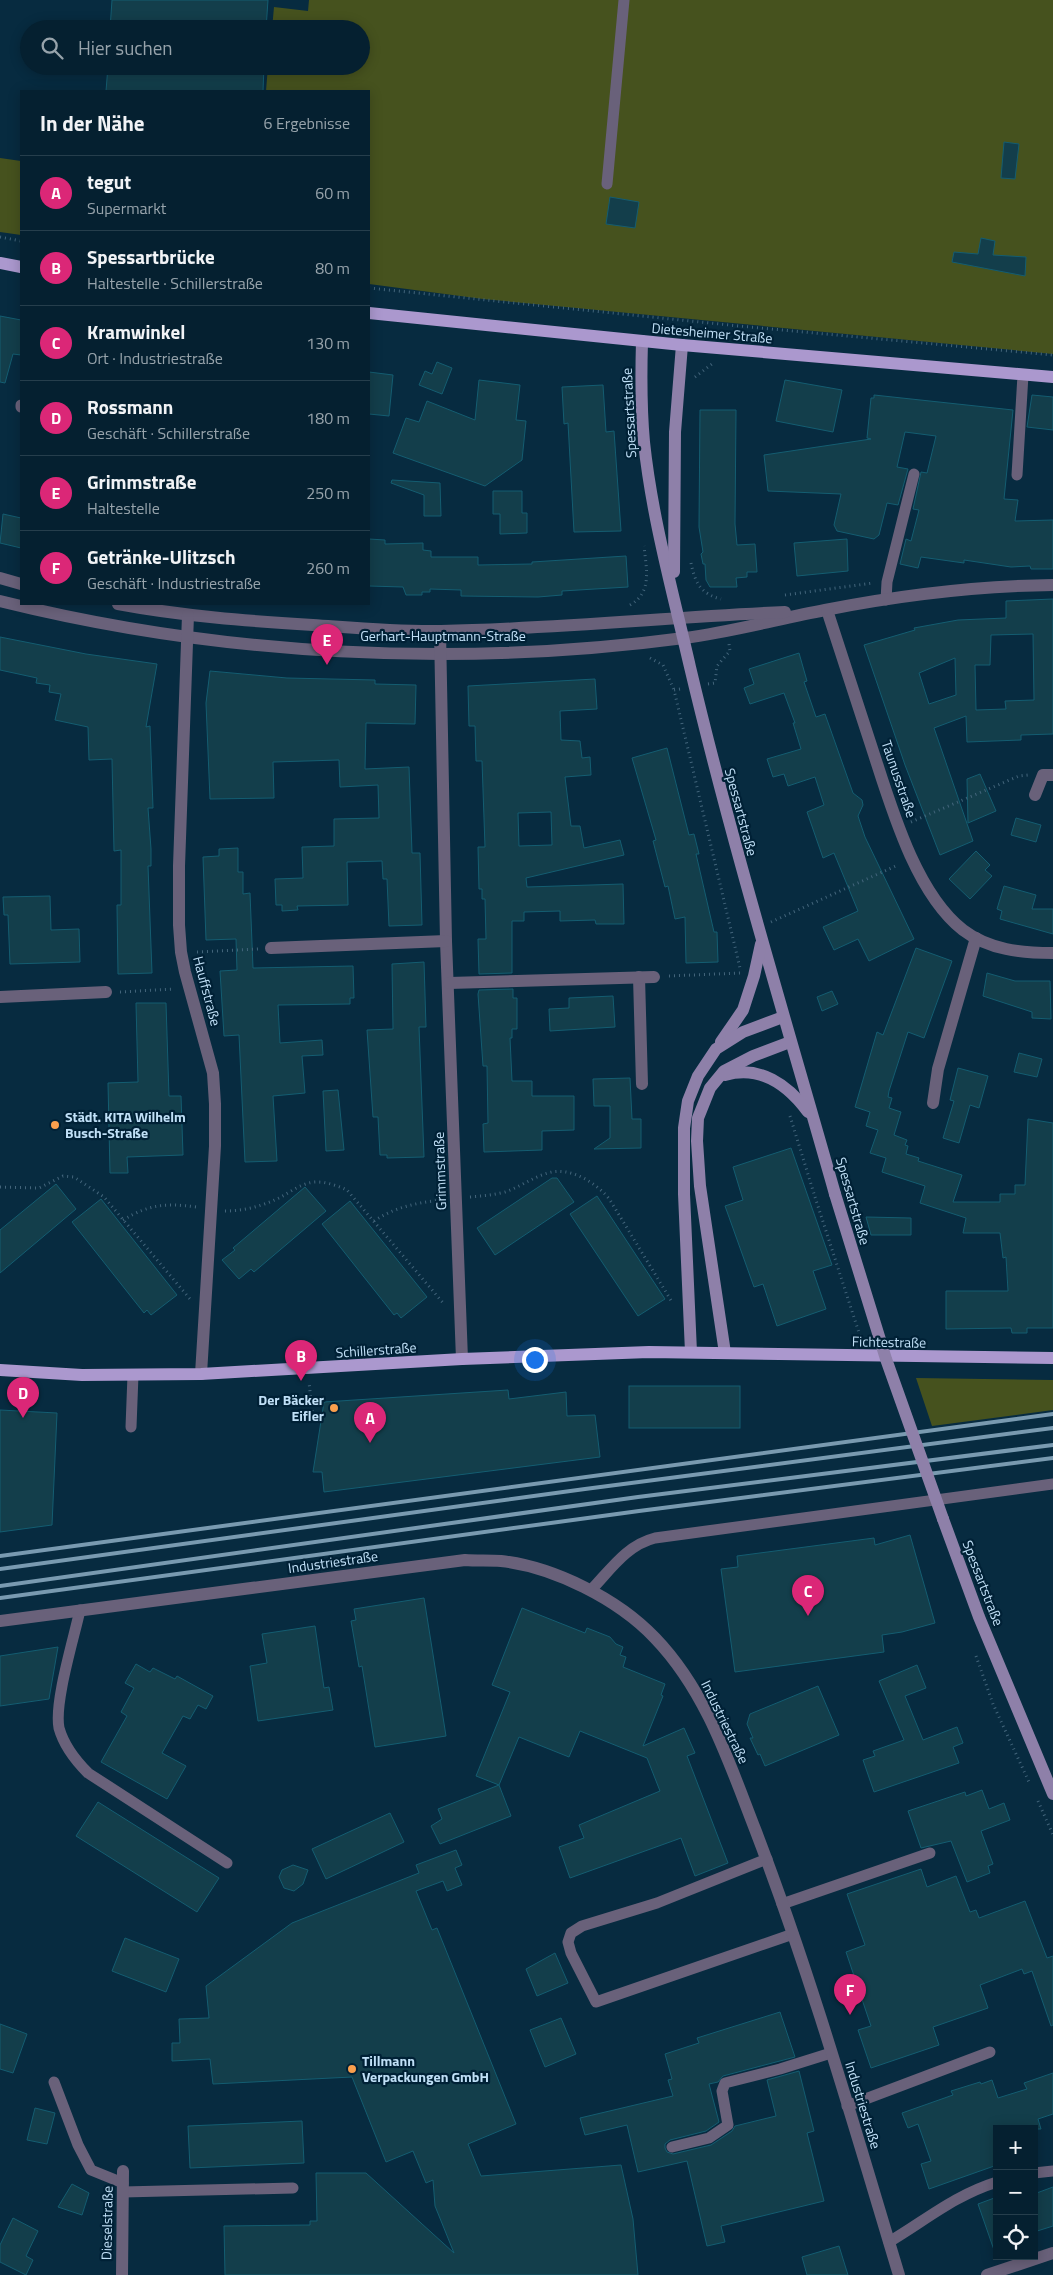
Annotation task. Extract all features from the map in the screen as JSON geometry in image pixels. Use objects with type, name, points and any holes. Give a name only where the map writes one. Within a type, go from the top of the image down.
[{"type":"main road","points":[[0,263],[20,267]]},
{"type":"main road","name":"Dietesheimer Straße","points":[[370,313],[682,345],[1053,377]]},
{"type":"main road","name":"Spessartstraße","points":[[642,341],[642,404],[648,469],[675,600],[718,782],[761,942],[835,1194],[894,1382],[979,1617],[1053,1794]]},
{"type":"main road","name":"Spessartstraße","points":[[675,600],[674,496],[678,379],[682,345]]},
{"type":"main road","points":[[690,1352],[687,1302],[684,1128],[688,1101],[693,1086],[704,1066],[743,1010],[754,976],[761,942]]},
{"type":"main road","points":[[716,1049],[743,1032],[783,1017]]},
{"type":"main road","points":[[725,1354],[700,1186],[698,1118],[702,1105],[716,1080],[724,1072],[736,1064],[790,1042]]},
{"type":"main road","points":[[716,1080],[724,1075],[744,1072],[766,1077],[780,1083],[796,1096],[814,1120]]},
{"type":"main road","name":"Schillerstraße","points":[[0,1370],[82,1375],[201,1374],[462,1359],[690,1352],[725,1354]]},
{"type":"main road","name":"Fichtestraße","points":[[725,1354],[1053,1358]]},
{"type":"street","points":[[0,578],[20,584]]},
{"type":"street","name":"Gerhart-Hauptmann-Straße","points":[[0,602],[118,628],[187,638],[327,650],[440,654],[535,650],[684,638],[886,600],[1001,586],[1053,585]]},
{"type":"street","name":"Gerhart-Hauptmann-Straße","points":[[125,605],[228,620],[381,630],[440,631],[570,626],[679,617],[827,610]]},
{"type":"street","name":"Taunusstraße","points":[[827,610],[899,827],[938,906],[963,930],[976,938],[1014,951],[1053,953]]},
{"type":"street","name":"Hauffstraße","points":[[188,614],[178,866],[181,952],[189,988],[210,1059],[215,1086],[215,1146],[201,1374]]},
{"type":"street","name":"Grimmstraße","points":[[440,631],[446,941],[462,1359]]},
{"type":"street","points":[[1035,795],[1048,775]]},
{"type":"street","points":[[933,1103],[938,1069],[976,938]]},
{"type":"street","points":[[271,948],[446,941]]},
{"type":"street","points":[[639,976],[642,1084]]},
{"type":"street","points":[[449,982],[654,977]]},
{"type":"street","points":[[0,997],[106,992]]},
{"type":"street","name":"Industriestraße","points":[[0,1621],[465,1560],[502,1561],[531,1568],[592,1589],[622,1610],[656,1638],[696,1692],[716,1732],[793,1934],[899,2275]]},
{"type":"street","name":"Dieselstraße","points":[[122,2275],[123,2182]]},
{"type":"street","points":[[987,2275],[1053,2253]]},
{"type":"lane","points":[[607,184],[624,0]]},
{"type":"lane","points":[[1018,475],[1023,375]]},
{"type":"lane","points":[[886,600],[886,582],[914,474]]},
{"type":"lane","points":[[131,1427],[133,1375]]},
{"type":"lane","points":[[592,1589],[629,1549],[655,1538],[1053,1484]]},
{"type":"lane","points":[[80,1610],[60,1699],[58,1717],[60,1729],[73,1757],[88,1773],[227,1863]]},
{"type":"lane","points":[[782,1904],[930,1853]]},
{"type":"lane","points":[[766,1859],[658,1903],[582,1926],[571,1933],[568,1942],[571,1953],[596,2002],[793,1934]]},
{"type":"lane","points":[[848,2106],[990,2052]]},
{"type":"lane","points":[[672,2148],[709,2138],[728,2125],[722,2091],[725,2083],[780,2069],[831,2053]]},
{"type":"lane","points":[[54,2082],[78,2145],[91,2170],[123,2182],[292,2188]]},
{"type":"lane","points":[[1038,2173],[1053,2171]]},
{"type":"lane","points":[[889,2242],[916,2226],[949,2202],[978,2188],[993,2183]]},
{"type":"path","points":[[0,237],[20,240]]},
{"type":"path","points":[[370,288],[739,326],[1053,355]]},
{"type":"path","points":[[678,379],[692,381],[699,372],[715,363]]},
{"type":"path","points":[[627,621],[625,607],[638,600],[645,589],[644,544]]},
{"type":"path","points":[[690,556],[694,574],[701,590],[706,594],[723,599]]},
{"type":"path","points":[[782,595],[886,582]]},
{"type":"path","points":[[642,657],[653,659],[663,665],[674,690]]},
{"type":"path","points":[[899,827],[1019,776],[1048,775]]},
{"type":"path","points":[[783,917],[913,858]]},
{"type":"path","points":[[181,952],[271,948]]},
{"type":"path","points":[[654,977],[741,973]]},
{"type":"path","points":[[106,992],[189,988]]},
{"type":"path","points":[[789,1112],[815,1197]]},
{"type":"path","points":[[374,1221],[387,1212],[405,1206],[497,1194],[555,1172],[580,1176],[597,1187],[610,1200],[672,1302],[687,1302]]},
{"type":"path","points":[[0,1188],[39,1188],[63,1176],[74,1177],[104,1197],[204,1317]]},
{"type":"path","points":[[123,1220],[139,1210],[156,1205],[177,1204],[237,1211],[258,1206],[298,1187],[316,1182],[336,1186],[347,1190],[461,1323]]},
{"type":"path","points":[[296,1420],[312,1420],[308,1369]]},
{"type":"green space","points":[[309,0],[1053,0],[1053,354],[483,299],[370,284],[370,90],[266,90],[267,75],[370,75],[370,20],[273,20],[274,7],[308,11]]},
{"type":"green space","points":[[0,158],[20,161],[20,235],[0,232]]},
{"type":"green space","points":[[916,1378],[1053,1380],[1053,1410],[932,1426]]},
{"type":"building","points":[[112,0],[268,0],[267,20],[111,20]]},
{"type":"building","points":[[107,75],[264,75],[263,90],[106,90]]},
{"type":"building","points":[[1004,142],[1019,144],[1015,179],[1001,178]]},
{"type":"building","points":[[610,197],[639,202],[635,228],[606,224]]},
{"type":"building","points":[[981,238],[995,241],[993,255],[1026,257],[1025,276],[952,262],[954,252],[978,254]]},
{"type":"building","points":[[0,316],[20,320],[20,355],[13,354],[5,383],[0,382]]},
{"type":"building","points":[[437,362],[452,368],[442,394],[419,385],[425,371],[432,374]]},
{"type":"building","points":[[370,372],[393,375],[389,416],[370,414]]},
{"type":"building","points":[[479,380],[520,385],[516,420],[526,421],[522,460],[485,486],[393,453],[406,418],[419,422],[427,401],[475,420]]},
{"type":"building","points":[[785,380],[842,390],[833,432],[776,421]]},
{"type":"building","points":[[603,385],[606,432],[614,431],[621,531],[574,532],[568,423],[564,424],[562,387]]},
{"type":"building","points":[[874,395],[1013,410],[1004,499],[1018,500],[1015,521],[1053,520],[1053,569],[1031,569],[1030,566],[1011,567],[964,560],[964,563],[921,557],[918,568],[900,564],[906,539],[911,541],[919,510],[913,509],[921,472],[927,473],[936,436],[905,432],[897,467],[908,469],[898,505],[887,503],[879,535],[874,539],[837,531],[834,525],[841,494],[768,491],[764,455],[871,439],[867,438],[871,398],[874,398]]},
{"type":"building","points":[[1032,395],[1053,397],[1053,430],[1027,427]]},
{"type":"building","points":[[700,410],[736,410],[735,524],[737,545],[755,544],[757,572],[747,572],[747,577],[736,578],[737,587],[710,587],[706,580],[705,564],[703,564],[701,554],[703,552],[699,527]]},
{"type":"building","points":[[392,480],[440,483],[441,516],[424,516],[424,495],[391,483]]},
{"type":"building","points":[[493,491],[522,491],[522,513],[527,513],[527,533],[500,534],[500,514],[493,514]]},
{"type":"building","points":[[3,514],[20,518],[20,548],[0,543]]},
{"type":"building","points":[[370,539],[385,540],[385,544],[423,543],[423,550],[431,551],[431,557],[478,557],[478,565],[532,564],[532,562],[626,556],[628,587],[562,591],[562,595],[538,597],[461,596],[461,590],[430,589],[430,592],[422,592],[422,595],[406,595],[403,587],[370,586]]},
{"type":"building","points":[[847,539],[848,571],[797,576],[794,543]]},
{"type":"building","points":[[1053,599],[1053,734],[1021,735],[1021,740],[967,742],[966,716],[934,728],[973,841],[940,855],[905,765],[864,645],[915,630],[914,628],[958,620],[1006,618],[1006,601]],"holes":[[[1033,634],[1034,700],[1005,701],[1006,709],[976,710],[975,665],[990,665],[991,635]],[[955,658],[956,695],[929,704],[919,673]]]},
{"type":"building","points":[[0,637],[86,654],[157,664],[146,727],[150,726],[153,808],[148,808],[151,849],[151,866],[148,866],[152,973],[118,974],[117,905],[121,905],[121,850],[114,851],[112,759],[89,760],[88,727],[55,720],[61,694],[49,692],[50,685],[36,683],[37,678],[0,670]]},
{"type":"building","points":[[799,653],[807,681],[804,682],[816,717],[825,714],[853,793],[862,800],[863,805],[858,816],[865,837],[914,939],[869,961],[858,939],[834,950],[823,927],[858,911],[834,853],[823,858],[807,812],[824,805],[815,777],[788,786],[784,774],[773,777],[767,759],[801,749],[793,723],[795,723],[784,693],[750,704],[744,688],[754,684],[749,669]]},
{"type":"building","points":[[210,671],[287,678],[375,680],[375,684],[416,685],[415,724],[366,723],[365,769],[409,767],[412,853],[420,853],[422,925],[389,926],[387,879],[383,879],[382,861],[347,862],[348,905],[297,906],[298,910],[282,911],[282,905],[276,905],[275,879],[303,878],[302,847],[334,846],[334,819],[379,818],[378,785],[340,787],[339,760],[273,762],[274,798],[210,799],[206,703]]},
{"type":"building","points":[[595,679],[597,709],[560,711],[561,740],[580,741],[582,758],[590,757],[591,775],[565,777],[571,826],[580,826],[584,848],[620,840],[624,855],[526,878],[527,887],[623,884],[624,924],[596,924],[595,920],[560,921],[560,911],[524,912],[524,921],[512,921],[512,973],[479,974],[478,939],[486,939],[485,899],[482,899],[482,889],[479,889],[478,847],[485,847],[482,761],[476,761],[475,726],[469,726],[468,686]],"holes":[[[551,812],[552,845],[519,846],[518,813]]]},
{"type":"building","points":[[667,748],[689,835],[694,834],[699,854],[696,854],[714,932],[717,932],[718,962],[686,963],[685,917],[675,919],[668,886],[665,887],[653,841],[656,840],[632,758]]},
{"type":"building","points":[[980,774],[996,811],[968,823],[967,779]]},
{"type":"building","points":[[1016,818],[1041,825],[1036,842],[1011,835]]},
{"type":"building","points":[[238,848],[238,872],[243,872],[243,894],[250,893],[253,968],[353,966],[354,998],[350,998],[350,1004],[278,1005],[280,1043],[322,1040],[323,1055],[302,1056],[305,1093],[273,1096],[277,1161],[245,1162],[239,1035],[224,1036],[220,971],[237,970],[236,939],[206,940],[203,857],[219,856],[219,849]]},
{"type":"building","points":[[976,851],[990,865],[985,870],[992,876],[970,899],[949,879]]},
{"type":"building","points":[[1004,886],[1036,895],[1032,909],[1053,909],[1053,934],[1000,919],[1002,911],[997,909]]},
{"type":"building","points":[[50,896],[51,930],[79,929],[80,962],[10,964],[8,915],[4,915],[3,897]]},
{"type":"building","points":[[916,948],[952,961],[924,1038],[908,1032],[888,1097],[892,1098],[889,1108],[901,1112],[894,1135],[907,1140],[905,1145],[908,1146],[906,1154],[919,1158],[918,1161],[962,1175],[953,1202],[1000,1202],[1000,1194],[1015,1194],[1015,1185],[1025,1185],[1028,1119],[1053,1123],[1053,1328],[1027,1328],[1027,1333],[1012,1333],[1011,1328],[946,1329],[946,1291],[1008,1291],[1006,1257],[1003,1258],[1000,1233],[963,1233],[966,1218],[920,1203],[925,1186],[882,1172],[886,1158],[870,1153],[878,1130],[866,1126],[870,1112],[855,1107],[877,1032],[883,1035]]},
{"type":"building","points":[[424,962],[426,1027],[419,1027],[424,1157],[387,1158],[387,1155],[380,1155],[378,1117],[373,1117],[367,1030],[393,1029],[392,964]]},
{"type":"building","points":[[987,973],[1015,981],[1050,981],[1051,1019],[1032,1018],[1032,1012],[983,996]]},
{"type":"building","points":[[513,989],[513,998],[517,998],[517,1029],[512,1029],[512,1038],[510,1038],[512,1081],[532,1081],[532,1096],[574,1096],[574,1130],[542,1131],[542,1150],[484,1152],[483,1124],[488,1123],[487,1066],[483,1066],[478,994],[479,990]]},
{"type":"building","points":[[832,991],[838,1004],[822,1011],[817,997]]},
{"type":"building","points":[[613,996],[615,1027],[550,1031],[549,1009],[569,1008],[569,998]]},
{"type":"building","points":[[136,1003],[166,1003],[169,1096],[181,1096],[183,1155],[127,1157],[128,1173],[110,1173],[108,1083],[138,1082]]},
{"type":"building","points":[[1019,1053],[1042,1059],[1037,1077],[1014,1072]]},
{"type":"building","points":[[958,1068],[988,1076],[979,1108],[970,1105],[959,1143],[943,1138],[954,1101],[950,1100]]},
{"type":"building","points":[[630,1078],[632,1119],[641,1119],[641,1148],[594,1149],[610,1138],[610,1106],[594,1106],[593,1079]]},
{"type":"building","points":[[338,1090],[344,1150],[326,1151],[323,1091]]},
{"type":"building","points":[[791,1148],[832,1265],[813,1271],[826,1309],[777,1326],[763,1284],[754,1287],[725,1206],[743,1200],[733,1167]]},
{"type":"building","points":[[552,1178],[557,1178],[574,1202],[495,1255],[477,1228]]},
{"type":"building","points":[[56,1184],[76,1209],[0,1273],[0,1230]]},
{"type":"building","points":[[305,1187],[326,1211],[254,1272],[251,1269],[239,1279],[222,1260],[235,1250],[233,1248]]},
{"type":"building","points":[[597,1196],[665,1299],[638,1316],[570,1214]]},
{"type":"building","points":[[101,1199],[177,1295],[151,1315],[147,1310],[144,1313],[72,1222]]},
{"type":"building","points":[[350,1201],[427,1297],[401,1318],[397,1313],[394,1315],[322,1224]]},
{"type":"building","points":[[866,1217],[911,1218],[911,1235],[871,1235]]},
{"type":"building","points":[[629,1386],[740,1386],[740,1428],[629,1428]]},
{"type":"building","points":[[508,1390],[509,1399],[566,1392],[567,1416],[595,1415],[600,1457],[324,1492],[322,1472],[313,1472],[324,1402]]},
{"type":"building","points":[[0,1410],[57,1413],[52,1525],[0,1532]]},
{"type":"building","points":[[910,1535],[935,1623],[882,1635],[884,1652],[735,1672],[721,1569],[738,1567],[737,1556],[874,1538],[875,1545]]},
{"type":"building","points":[[424,1598],[446,1736],[375,1747],[362,1666],[359,1667],[351,1621],[356,1620],[354,1609]]},
{"type":"building","points":[[522,1608],[585,1633],[587,1628],[610,1637],[616,1644],[623,1647],[620,1655],[626,1657],[623,1667],[665,1684],[661,1695],[663,1696],[643,1746],[684,1728],[695,1753],[687,1756],[728,1863],[695,1876],[681,1838],[570,1878],[559,1847],[584,1838],[579,1825],[660,1791],[647,1758],[580,1731],[569,1757],[519,1737],[499,1785],[476,1776],[510,1692],[492,1685]]},
{"type":"building","points":[[315,1626],[324,1688],[329,1687],[333,1710],[258,1721],[250,1666],[267,1663],[262,1634]]},
{"type":"building","points":[[58,1647],[49,1699],[0,1706],[0,1656]]},
{"type":"building","points":[[136,1664],[150,1672],[153,1668],[175,1679],[177,1676],[213,1696],[206,1709],[198,1705],[190,1719],[183,1716],[162,1753],[186,1766],[167,1799],[101,1762],[127,1716],[121,1712],[134,1688],[125,1683]]},
{"type":"building","points":[[917,1665],[926,1688],[905,1696],[923,1740],[957,1727],[963,1743],[953,1747],[959,1763],[874,1792],[863,1760],[875,1756],[873,1751],[904,1740],[879,1681]]},
{"type":"building","points":[[818,1686],[839,1735],[765,1766],[750,1738],[753,1738],[747,1724],[750,1714]]},
{"type":"building","points":[[499,1785],[511,1816],[440,1844],[431,1826],[442,1819],[438,1809]]},
{"type":"building","points":[[982,1790],[989,1809],[1004,1803],[1010,1820],[981,1831],[993,1864],[988,1866],[990,1873],[967,1882],[951,1841],[921,1848],[908,1811],[965,1792],[966,1796]]},
{"type":"building","points":[[98,1802],[219,1878],[197,1912],[76,1836]]},
{"type":"building","points":[[390,1813],[404,1842],[326,1879],[312,1849]]},
{"type":"building","name":"Tillmann Verpackungen GmbH","points":[[456,1850],[462,1865],[455,1868],[462,1885],[447,1891],[443,1881],[416,1891],[432,1930],[437,1928],[516,2124],[468,2144],[481,2176],[621,2165],[633,2219],[638,2275],[225,2275],[224,2226],[310,2225],[310,2221],[317,2221],[316,2173],[366,2173],[454,2253],[435,2206],[433,2180],[426,2183],[413,2151],[386,2162],[352,2077],[213,2084],[210,2059],[172,2061],[172,2043],[180,2043],[179,2019],[209,2018],[206,1986],[292,1923],[419,1873],[416,1865]]},
{"type":"building","points":[[293,1865],[308,1870],[303,1884],[294,1891],[284,1888],[279,1877],[282,1870]]},
{"type":"building","points":[[921,1869],[927,1887],[956,1876],[970,1912],[976,1910],[979,1918],[1025,1901],[1047,1958],[1053,1956],[1053,2025],[1051,2026],[1032,1971],[1024,1974],[1022,1969],[980,1985],[988,2008],[933,2027],[939,2045],[871,2068],[858,2030],[871,2026],[846,1952],[865,1945],[847,1894]]},
{"type":"building","points":[[125,1938],[179,1959],[166,1992],[112,1971]]},
{"type":"building","points":[[555,1953],[568,1983],[537,1996],[526,1969]]},
{"type":"building","points":[[780,2012],[795,2057],[723,2076],[718,2082],[709,2084],[719,2122],[706,2131],[670,2140],[665,2144],[665,2148],[667,2152],[673,2154],[711,2145],[732,2131],[735,2126],[776,2116],[767,2080],[799,2071],[814,2131],[807,2133],[824,2201],[721,2226],[725,2242],[707,2246],[687,2161],[638,2172],[627,2125],[585,2135],[580,2118],[673,2096],[668,2080],[672,2079],[665,2054],[699,2043],[697,2038]]},
{"type":"building","points":[[561,2018],[576,2054],[545,2067],[530,2030]]},
{"type":"building","points":[[0,2024],[27,2034],[13,2073],[0,2069]]},
{"type":"building","points":[[1053,2073],[1053,2114],[1038,2119],[1041,2129],[1038,2129],[1038,2125],[993,2125],[993,2166],[929,2189],[921,2164],[931,2161],[918,2124],[908,2128],[902,2113],[953,2095],[951,2091],[980,2082],[981,2084],[992,2080],[998,2098],[1027,2089],[1024,2083]]},
{"type":"building","points":[[35,2108],[55,2113],[47,2144],[27,2140]]},
{"type":"building","points":[[302,2121],[304,2163],[190,2168],[188,2126]]},
{"type":"building","points":[[72,2184],[89,2193],[82,2215],[58,2207]]},
{"type":"building","points":[[1053,2187],[1053,2226],[1038,2231],[1038,2215],[1038,2193]]},
{"type":"building","points":[[993,2198],[993,2247],[978,2204]]},
{"type":"building","points":[[13,2218],[38,2231],[26,2256],[33,2260],[26,2275],[0,2262],[0,2245]]},
{"type":"building","points":[[839,2246],[848,2275],[807,2275],[802,2257]]},
{"type":"railway","points":[[0,1556],[1053,1414]]},
{"type":"railway","points":[[0,1569],[585,1489],[1053,1428]]},
{"type":"railway","points":[[0,1586],[638,1497],[1053,1445]]},
{"type":"railway","points":[[0,1598],[639,1511],[1053,1458]]},
{"type":"place","name":"Grimmstraße","points":[[327,665]]},
{"type":"place","name":"Städt. KITA Wilhelm Busch-Straße","points":[[55,1125]]},
{"type":"place","name":"Spessartbrücke","points":[[301,1381]]},
{"type":"place","name":"Der Bäcker Eifler","points":[[334,1408]]},
{"type":"place","name":"Rossmann","points":[[23,1418]]},
{"type":"place","name":"tegut","points":[[370,1443]]},
{"type":"place","name":"Kramwinkel","points":[[808,1616]]},
{"type":"place","name":"Getränke-Ulitzsch","points":[[850,2015]]},
{"type":"place","name":"Tillmann Verpackungen GmbH","points":[[352,2069]]}]
